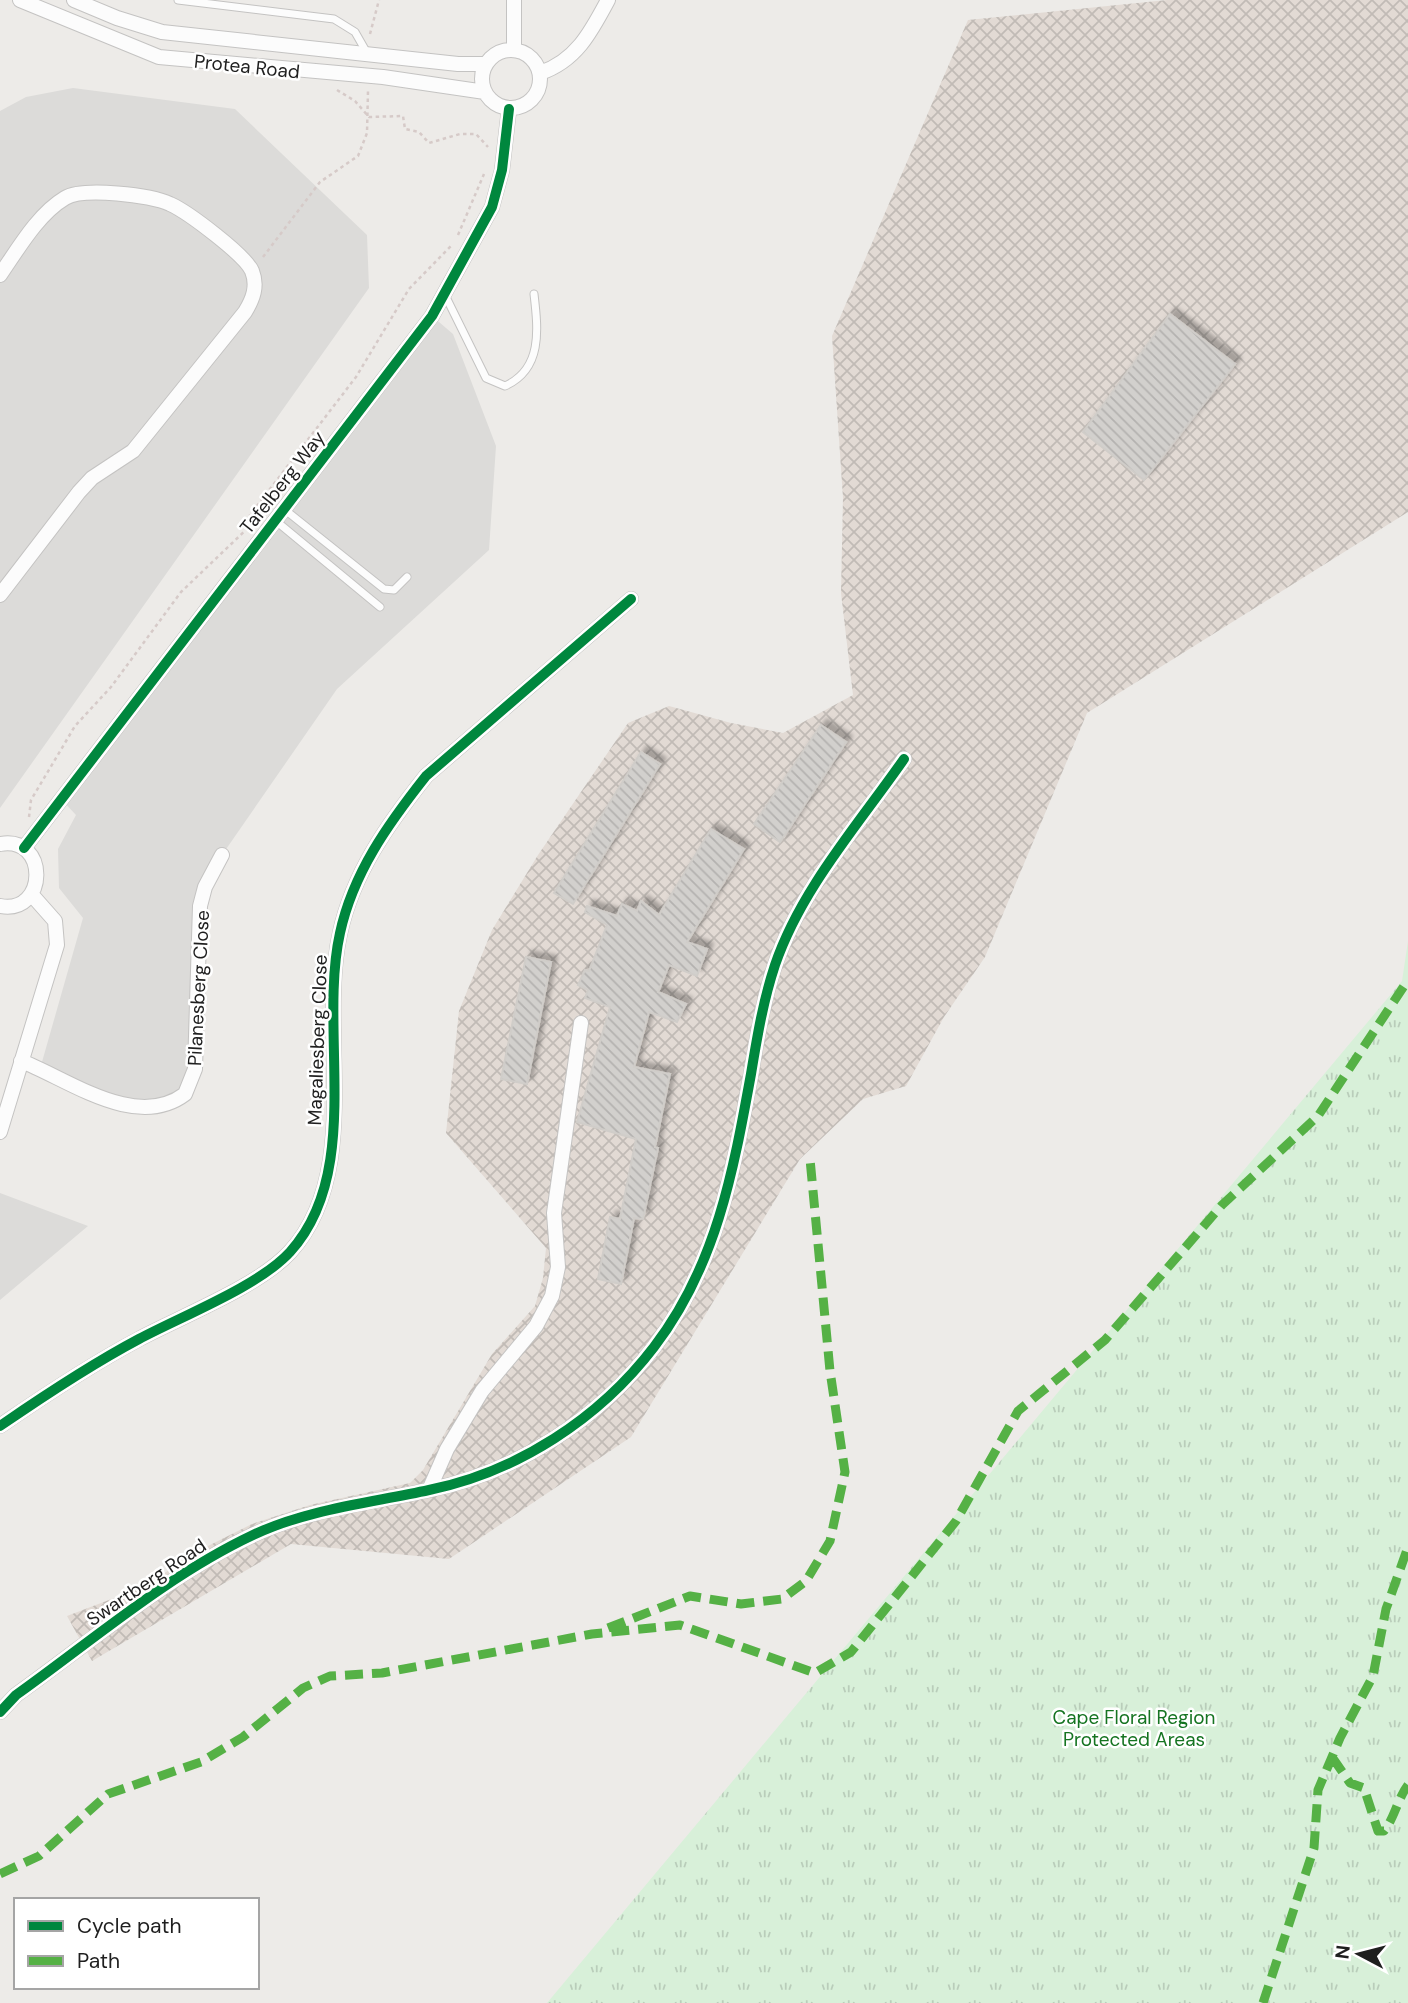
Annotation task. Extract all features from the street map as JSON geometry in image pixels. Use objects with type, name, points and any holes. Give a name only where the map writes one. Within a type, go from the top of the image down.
[{"type":"street","name":"Protea Road","points":[[20,0],[159,57],[329,79],[408,80],[485,92]]},
{"type":"street","name":"Protea Road","points":[[74,0],[157,30],[328,50],[486,64]]},
{"type":"street","points":[[514,0],[514,50]]},
{"type":"street","points":[[540,73],[562,64],[573,55],[608,0]]},
{"type":"street","points":[[157,30],[159,57]]},
{"type":"street","points":[[328,50],[329,79]]},
{"type":"street","points":[[514,50],[531,57],[540,73],[537,94],[528,104],[509,109],[491,101],[482,83],[486,64],[494,56],[514,50]]},
{"type":"street","name":"Tafelberg Way","points":[[24,848],[280,515],[447,291],[497,191],[509,109]]},
{"type":"street","points":[[0,275],[25,239],[58,203],[68,196],[100,193],[168,202],[182,210],[247,264],[253,273],[253,298],[246,312],[133,451],[92,478],[79,492],[0,595]]},
{"type":"street","name":"Magaliesberg Close","points":[[0,1426],[88,1367],[275,1266],[291,1251],[309,1227],[325,1189],[331,1139],[339,935],[362,869],[398,811],[426,776],[631,599]]},
{"type":"street","name":"Swartberg Road","points":[[0,1712],[27,1687],[206,1560],[256,1534],[322,1511],[463,1482],[511,1463],[566,1432],[630,1376],[678,1313],[698,1279],[717,1232],[757,1032],[774,967],[790,926],[904,759]]},
{"type":"street","points":[[0,844],[24,848],[32,855],[38,875],[32,895],[16,906],[0,906]]},
{"type":"street","name":"Pilanesberg Close","points":[[20,1062],[123,1105],[164,1104],[185,1094],[195,1069],[201,906],[205,887],[222,855]]},
{"type":"street","points":[[0,1132],[58,936],[55,922],[32,895]]},
{"type":"street","points":[[429,1490],[447,1449],[482,1391],[536,1326],[552,1296],[558,1267],[554,1213],[581,1023]]},
{"type":"lane","points":[[178,0],[334,19],[355,32],[367,54]]},
{"type":"lane","points":[[447,291],[486,378],[505,386],[522,376],[535,353],[538,320],[534,294]]},
{"type":"lane","points":[[280,515],[384,589],[394,590],[407,577]]},
{"type":"lane","points":[[280,515],[380,607]]},
{"type":"path","points":[[370,34],[379,0]]},
{"type":"path","points":[[329,79],[342,96],[355,101],[369,117]]},
{"type":"path","points":[[253,273],[320,182],[358,156],[367,133],[367,88]]},
{"type":"path","points":[[369,117],[403,116],[405,129],[419,132],[429,143],[460,134],[476,134],[488,145],[487,157]]},
{"type":"path","points":[[36,832],[29,819],[31,800],[75,726],[111,687],[181,592],[251,524],[250,515],[356,377],[408,289],[456,242],[463,218],[486,169]]},
{"type":"shaded area","points":[[1167,0],[1408,0],[1408,512],[1087,713],[985,957],[944,1017],[906,1086],[863,1099],[800,1159],[631,1437],[449,1559],[291,1544],[92,1661],[67,1616],[143,1587],[200,1550],[252,1524],[310,1505],[410,1483],[423,1470],[492,1354],[535,1306],[543,1278],[546,1248],[446,1133],[459,1011],[492,930],[538,855],[628,723],[669,706],[731,723],[783,733],[853,695],[841,593],[843,498],[832,336],[968,20]]},
{"type":"shaded area","points":[[73,88],[235,109],[367,235],[369,288],[0,808],[0,111],[26,97]]},
{"type":"shaded area","points":[[432,316],[453,334],[496,446],[489,550],[337,689],[222,855],[205,887],[191,1084],[148,1107],[40,1069],[83,918],[59,888],[58,849],[76,815],[61,799]]},
{"type":"shaded area","points":[[0,1193],[88,1226],[0,1300]]},
{"type":"green space","name":"Cape Floral Region Protected Areas","points":[[1408,941],[1408,2003],[547,2003],[1402,981]]},
{"type":"building","points":[[1170,314],[1235,364],[1144,480],[1083,432]]},
{"type":"building","points":[[821,725],[846,742],[780,842],[754,824]]},
{"type":"building","points":[[641,752],[660,764],[573,904],[554,893]]},
{"type":"building","points":[[711,829],[744,849],[687,942],[707,949],[697,976],[669,965],[658,992],[686,1004],[677,1022],[649,1012],[634,1067],[670,1074],[655,1147],[658,1148],[643,1219],[634,1218],[621,1284],[598,1279],[610,1217],[620,1219],[636,1139],[577,1122],[610,1007],[585,998],[588,990],[578,985],[585,970],[589,971],[607,925],[585,912],[587,906],[617,916],[622,904],[637,911],[641,901],[659,915]]},
{"type":"building","points":[[526,957],[551,962],[527,1084],[501,1079]]},
{"type":"marked path","points":[[0,1874],[39,1856],[108,1794],[201,1762],[243,1737],[303,1688],[330,1676],[382,1673],[592,1634],[680,1625],[815,1673],[851,1652],[956,1521],[1018,1411],[1105,1340],[1222,1205],[1318,1116],[1408,980]]},
{"type":"marked path","points":[[608,1628],[690,1596],[741,1604],[782,1599],[806,1581],[830,1541],[845,1472],[830,1371],[810,1159]]},
{"type":"marked path","points":[[1263,2003],[1314,1848],[1318,1790],[1340,1738],[1373,1676],[1386,1609],[1408,1547]]},
{"type":"marked path","points":[[1332,1757],[1350,1783],[1364,1788],[1378,1831],[1384,1831],[1388,1826],[1408,1785]]},
{"type":"cycle path","points":[[24,848],[432,316],[492,207],[502,170],[509,109]]},
{"type":"cycle path","points":[[0,1426],[121,1349],[259,1277],[290,1252],[312,1219],[326,1182],[333,1141],[335,972],[346,911],[363,870],[398,812],[426,776],[631,599]]},
{"type":"cycle path","points":[[0,1712],[16,1695],[132,1609],[222,1551],[253,1535],[295,1519],[462,1482],[494,1470],[554,1439],[582,1419],[632,1373],[675,1316],[707,1251],[729,1183],[767,992],[786,937],[832,858],[904,759]]}]
